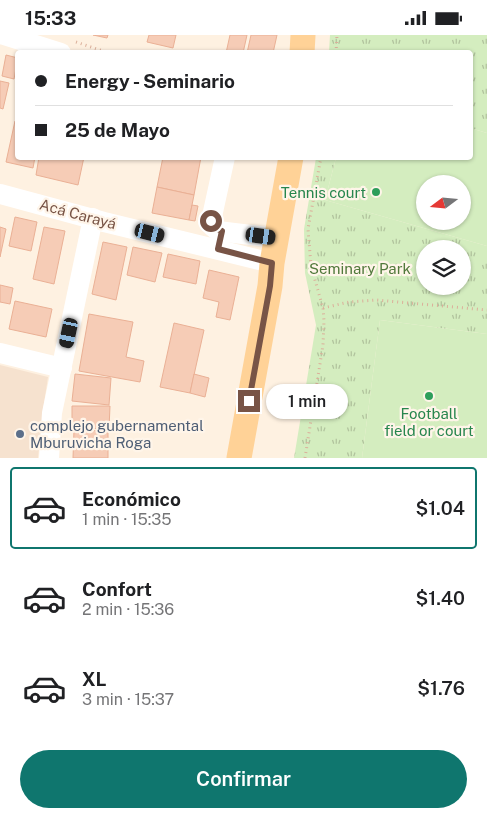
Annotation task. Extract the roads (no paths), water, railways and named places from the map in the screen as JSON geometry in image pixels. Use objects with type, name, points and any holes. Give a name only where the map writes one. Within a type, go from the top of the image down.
[{"type":"main road","points":[[302,50],[303,35]]},
{"type":"main road","points":[[238,458],[270,286],[276,238],[290,160]]},
{"type":"street","points":[[4,35],[66,47]]},
{"type":"street","points":[[224,160],[211,221],[220,240],[276,238]]},
{"type":"street","name":"Acá Carayá","points":[[0,194],[93,218],[220,240],[272,263]]},
{"type":"street","points":[[49,458],[52,413],[93,218]]},
{"type":"street","points":[[0,353],[62,368]]},
{"type":"place","name":"Tennis court","points":[[376,192]]},
{"type":"place","name":"Football field or court","points":[[429,396]]},
{"type":"place","name":"complejo gubernamental Mburuvicha Roga","points":[[20,434]]},
{"type":"park label","name":"Seminary Park","points":[[360,268]]}]
